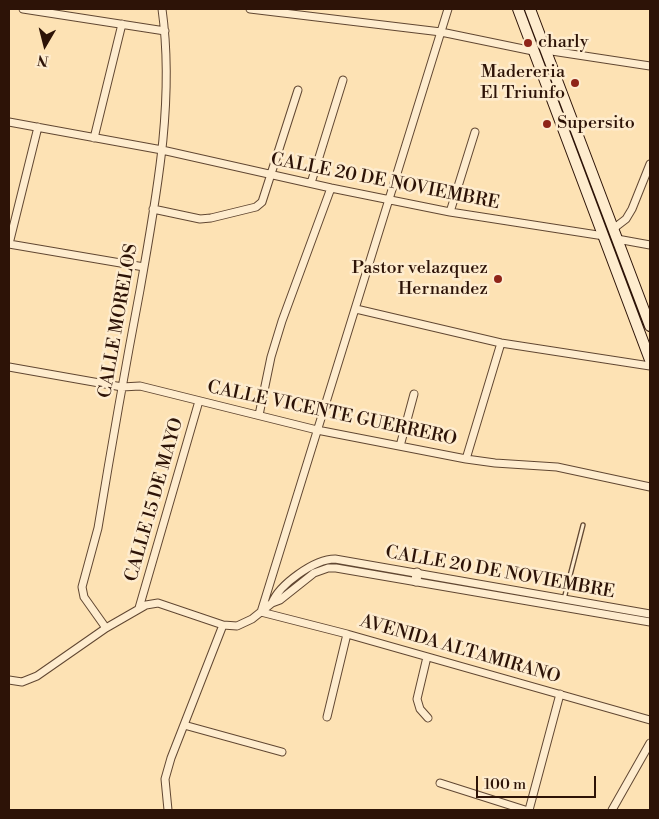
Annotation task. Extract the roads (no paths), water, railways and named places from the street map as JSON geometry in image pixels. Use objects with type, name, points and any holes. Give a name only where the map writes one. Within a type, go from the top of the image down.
[{"type":"main road","points":[[518,9],[650,360]]},
{"type":"main road","points":[[530,9],[650,326]]},
{"type":"main road","points":[[569,146],[580,142]]},
{"type":"street","points":[[24,9],[165,31]]},
{"type":"street","name":"CALLE MORELOS","points":[[106,628],[84,597],[82,587],[98,528],[144,267],[162,150],[166,74],[165,31],[162,9]]},
{"type":"street","points":[[250,9],[284,11],[441,32],[533,50]]},
{"type":"street","points":[[261,612],[448,9]]},
{"type":"street","points":[[94,138],[122,24]]},
{"type":"street","points":[[545,50],[650,66]]},
{"type":"street","points":[[311,184],[343,80]]},
{"type":"street","points":[[153,209],[200,220],[256,207],[262,202],[298,90]]},
{"type":"street","name":"CALLE 20 DE NOVIEMBRE","points":[[9,122],[162,150],[311,184],[450,212],[604,236]]},
{"type":"street","points":[[38,127],[9,244],[144,267]]},
{"type":"street","points":[[450,212],[475,132]]},
{"type":"street","points":[[613,228],[626,219],[632,209],[650,164]]},
{"type":"street","points":[[259,415],[271,357],[282,321],[331,188]]},
{"type":"street","points":[[617,239],[650,245]]},
{"type":"street","points":[[356,309],[501,343],[650,366]]},
{"type":"street","points":[[466,459],[501,343]]},
{"type":"street","name":"CALLE VICENTE GUERRERO","points":[[9,367],[122,387],[140,386],[317,430],[466,459],[548,466],[650,487]]},
{"type":"street","points":[[400,446],[414,394]]},
{"type":"street","name":"CALLE 15 DE MAYO","points":[[139,608],[199,401]]},
{"type":"street","name":"CALLE 20 DE NOVIEMBRE","points":[[9,680],[22,682],[37,676],[106,628],[146,604],[158,603],[224,625],[241,625],[280,600],[314,573],[328,568],[416,577],[563,602],[650,614]]},
{"type":"street","name":"CALLE 20 DE NOVIEMBRE","points":[[563,602],[650,622]]},
{"type":"street","name":"AVENIDA ALTAMIRANO","points":[[261,612],[347,634],[650,720]]},
{"type":"street","points":[[168,810],[165,779],[171,758],[224,625]]},
{"type":"street","points":[[327,717],[347,634]]},
{"type":"street","points":[[427,658],[417,699],[420,709],[428,718]]},
{"type":"street","points":[[440,783],[527,810],[560,694]]},
{"type":"street","points":[[184,725],[282,752]]},
{"type":"street","points":[[612,810],[650,743]]},
{"type":"lane","points":[[563,602],[583,525]]},
{"type":"place","name":"charly","points":[[528,43]]},
{"type":"place","name":"Madereria El Triunfo","points":[[575,83]]},
{"type":"place","name":"Supersito","points":[[547,124]]},
{"type":"place","name":"Pastor velazquez Hernandez","points":[[498,279]]}]
